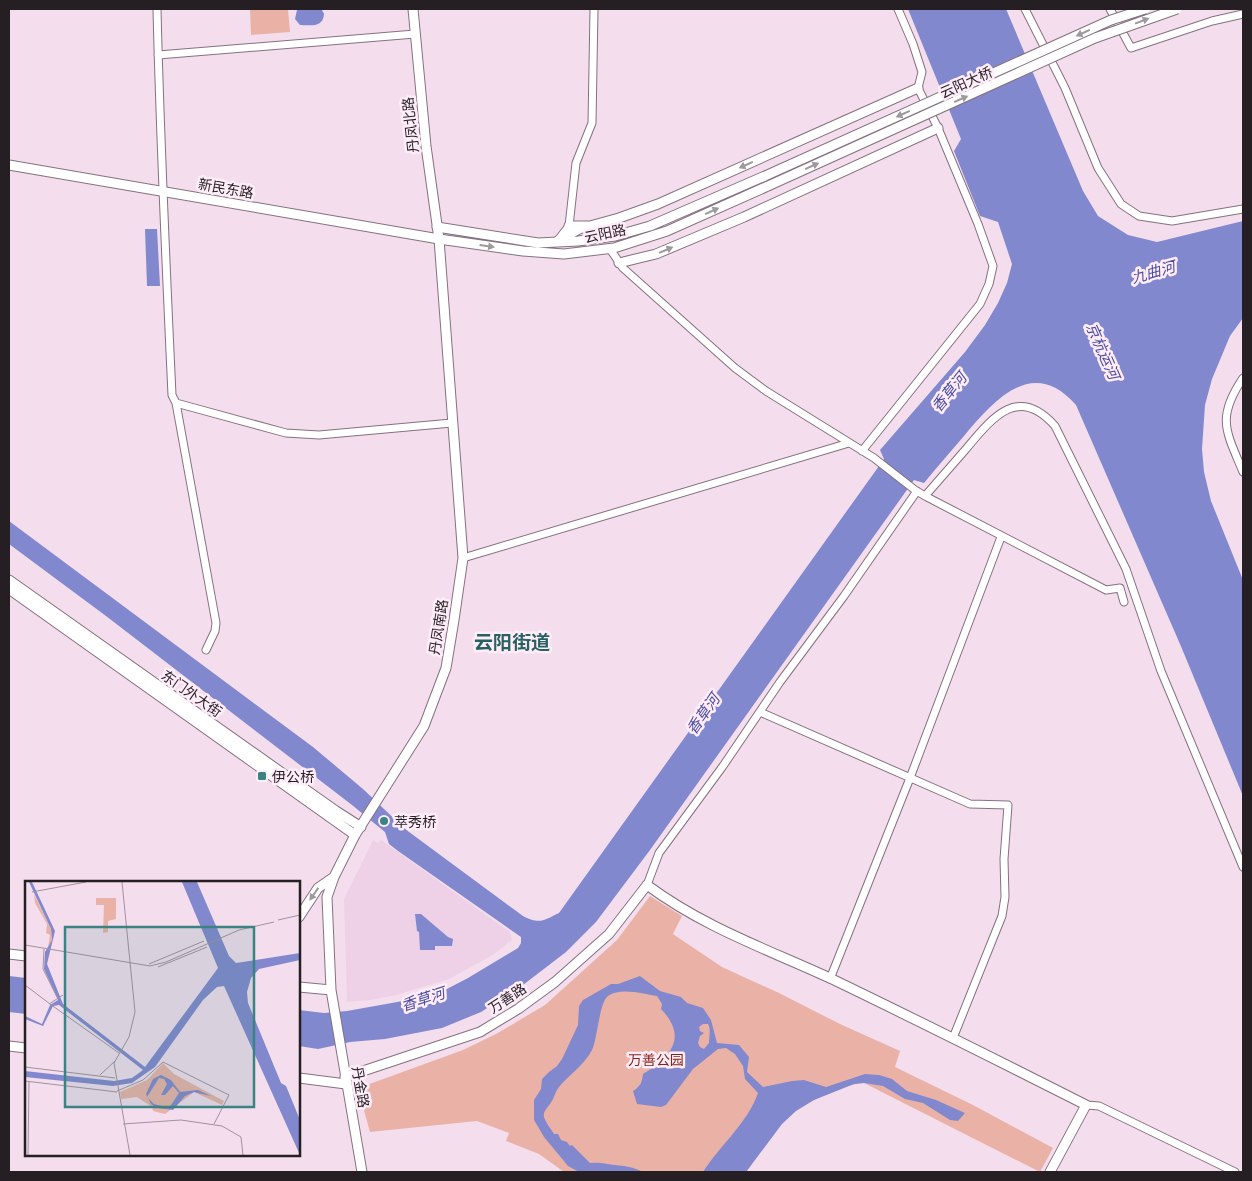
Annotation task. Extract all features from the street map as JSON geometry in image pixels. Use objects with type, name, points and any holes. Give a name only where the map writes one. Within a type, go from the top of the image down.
[{"type":"street","points":[[157,9],[164,236],[172,395],[176,403],[216,622],[215,632],[206,650]]},
{"type":"street","name":"丹凤北路","points":[[413,9],[426,146],[439,239]]},
{"type":"street","points":[[556,242],[569,226],[576,163],[592,123],[594,9]]},
{"type":"street","points":[[862,451],[980,304],[989,284],[993,266],[978,224],[938,128],[918,88],[922,72],[898,9]]},
{"type":"street","points":[[1025,9],[1065,88],[1098,168],[1121,204],[1139,216],[1172,221],[1243,209]]},
{"type":"street","points":[[1110,9],[1131,48],[1212,21],[1243,14]]},
{"type":"street","name":"云阳大桥","points":[[765,176],[1103,24],[1145,9]]},
{"type":"street","name":"云阳大桥","points":[[768,186],[1095,38],[1177,9]]},
{"type":"street","points":[[158,55],[415,34]]},
{"type":"street","points":[[556,242],[579,229],[658,204],[918,88]]},
{"type":"street","points":[[619,263],[656,254],[735,221],[938,128]]},
{"type":"street","name":"新民东路","points":[[9,165],[439,239]]},
{"type":"street","name":"云阳路","points":[[437,227],[538,243],[578,242],[626,233],[650,226],[765,176]]},
{"type":"street","name":"云阳路","points":[[439,239],[523,251],[564,254],[610,248],[666,231],[768,186]]},
{"type":"street","points":[[569,226],[591,226],[626,233]]},
{"type":"street","name":"丹凤南路","points":[[331,990],[327,897],[334,877],[358,831],[424,726],[446,668],[454,620],[462,558],[439,239]]},
{"type":"street","points":[[610,248],[623,268],[735,368],[766,391],[874,458],[916,491],[1001,537],[1106,590],[1120,588],[1124,602]]},
{"type":"street","points":[[1243,378],[1232,394],[1226,419],[1230,439],[1243,472]]},
{"type":"street","points":[[176,403],[286,433],[320,435],[452,423]]},
{"type":"street","points":[[926,496],[1000,412],[1012,408],[1034,409],[1046,415],[1055,426],[1126,569],[1161,671],[1243,867]]},
{"type":"street","points":[[462,558],[849,442]]},
{"type":"street","points":[[916,491],[844,596],[780,682],[659,853],[647,884],[670,902],[702,921],[830,979],[1086,1105],[1099,1106],[1235,1172]]},
{"type":"street","points":[[830,979],[910,778],[1001,537]]},
{"type":"street","name":"东门外大街","points":[[9,580],[321,801],[358,831]]},
{"type":"street","name":"东门外大街","points":[[9,588],[358,831]]},
{"type":"street","points":[[760,712],[970,804],[1008,805],[1004,859],[1005,897],[1002,916],[953,1038]]},
{"type":"street","points":[[300,915],[318,888],[334,877]]},
{"type":"street","name":"万善路","points":[[300,1078],[346,1080],[480,1032],[518,1009],[555,982],[593,949],[609,934],[647,884]]},
{"type":"street","points":[[9,954],[25,956]]},
{"type":"street","points":[[300,987],[331,990]]},
{"type":"street","name":"丹金路","points":[[331,990],[362,1172]]},
{"type":"street","points":[[9,1046],[25,1048]]},
{"type":"street","points":[[1050,1172],[1086,1105]]},
{"type":"shaded area","points":[[373,840],[378,843],[381,840],[510,932],[512,940],[493,955],[449,979],[396,995],[347,1002],[344,899]]},
{"type":"green space","points":[[250,9],[288,9],[290,32],[251,35]]},
{"type":"green space","name":"万善公园","points":[[650,896],[682,916],[673,934],[722,967],[900,1051],[895,1067],[973,1105],[1053,1148],[1040,1172],[864,1083],[832,1092],[795,1111],[775,1132],[746,1172],[564,1172],[539,1154],[506,1141],[509,1133],[477,1121],[370,1132],[360,1096],[364,1086],[463,1050],[496,1034],[545,1005],[617,940]]},
{"type":"water","points":[[299,9],[322,10],[323,18],[316,25],[300,25],[295,19]]},
{"type":"water","points":[[908,9],[1006,9],[1083,191],[1098,216],[1128,235],[1157,242],[1243,221],[1243,318],[1230,336],[1212,379],[1205,405],[1202,449],[1204,472],[1211,501],[1243,580],[1243,796],[1180,644],[1076,405],[1060,391],[1045,384],[1030,384],[1016,388],[989,409],[924,483],[914,480],[650,850],[596,922],[566,952],[523,985],[481,1012],[442,1028],[385,1039],[350,1042],[318,1049],[300,1046],[300,1010],[324,1013],[347,1011],[414,999],[445,990],[518,948],[521,943],[521,937],[398,851],[389,844],[385,832],[352,805],[9,544],[9,521],[313,747],[363,789],[405,829],[523,916],[538,921],[546,919],[559,913],[884,459],[880,450],[965,352],[985,325],[998,303],[1007,283],[1012,264],[998,222],[980,216],[954,151],[961,139]]},
{"type":"water","points":[[145,229],[157,229],[160,286],[147,286]]},
{"type":"water","points":[[415,914],[421,914],[448,937],[453,939],[452,946],[435,946],[435,950],[420,950]]},
{"type":"water","points":[[9,976],[25,978],[25,1014],[9,1012]]},
{"type":"water","points":[[640,976],[660,991],[681,997],[687,1003],[703,1008],[711,1020],[717,1043],[739,1045],[749,1057],[747,1072],[763,1087],[804,1080],[826,1087],[865,1074],[879,1075],[892,1079],[907,1091],[936,1100],[965,1113],[958,1121],[950,1120],[923,1103],[905,1099],[883,1086],[864,1083],[854,1084],[814,1100],[796,1111],[782,1124],[746,1172],[703,1172],[747,1115],[758,1093],[745,1079],[743,1066],[735,1054],[726,1048],[718,1049],[693,1069],[666,1105],[661,1107],[637,1104],[633,1091],[641,1084],[643,1074],[669,1052],[675,1038],[674,1031],[672,1024],[661,1009],[662,1004],[657,996],[619,992],[613,993],[605,1000],[592,1050],[581,1065],[556,1091],[544,1117],[554,1134],[558,1134],[561,1140],[567,1142],[570,1146],[572,1145],[590,1163],[626,1166],[643,1172],[579,1172],[568,1166],[544,1137],[534,1120],[534,1100],[541,1089],[542,1079],[562,1059],[578,1025],[579,1006],[583,1000],[611,984],[618,984]],"holes":[[[703,1024],[708,1024],[710,1031],[709,1043],[704,1049],[698,1043],[700,1036],[704,1033],[700,1031],[699,1027]]]},
{"type":"place","name":"伊公桥","points":[[262,776]]},
{"type":"place","name":"萃秀桥","points":[[384,821]]},
{"type":"district","name":"云阳街道","points":[[512,642]]},
{"type":"water label","name":"九曲河","points":[[1153,272]]},
{"type":"water label","name":"京杭运河","points":[[1103,351]]},
{"type":"water label","name":"香草河","points":[[949,392]]},
{"type":"water label","name":"香草河","points":[[703,714]]},
{"type":"water label","name":"香草河","points":[[423,999]]}]
